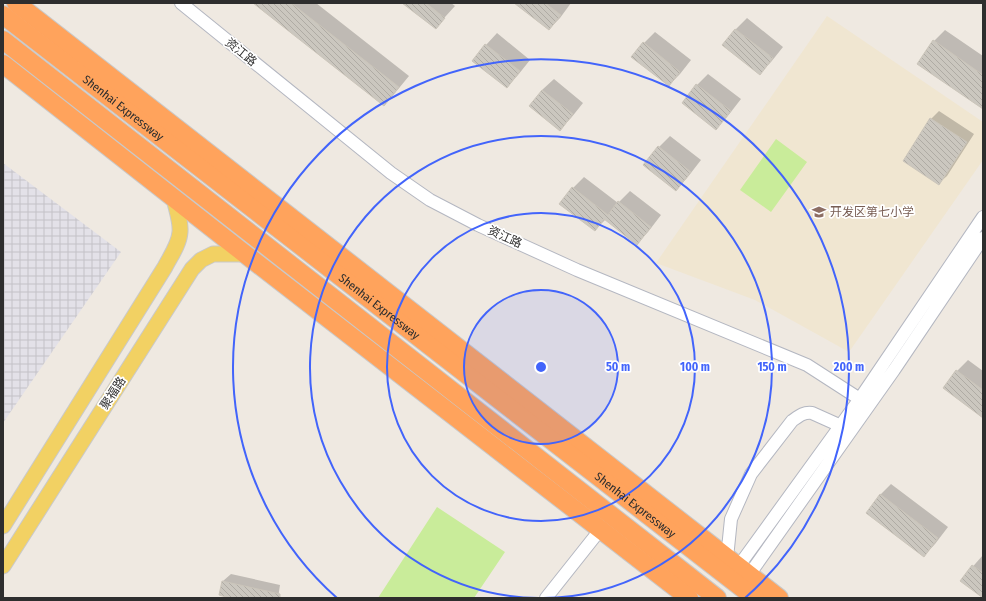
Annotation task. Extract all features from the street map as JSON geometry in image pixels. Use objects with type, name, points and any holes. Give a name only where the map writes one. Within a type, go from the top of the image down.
[{"type":"highway","points":[[16,3],[779,598]]},
{"type":"highway","name":"Shenhai Expressway","points":[[3,14],[755,598]]},
{"type":"highway","name":"Shenhai Expressway","points":[[3,40],[716,598]]},
{"type":"highway","points":[[3,64],[245,254],[689,598]]},
{"type":"main road","name":"聚福路","points":[[3,526],[165,267],[176,246],[180,232],[174,198]]},
{"type":"main road","name":"聚福路","points":[[3,566],[192,269],[201,260],[213,254],[245,254]]},
{"type":"street","name":"资江路","points":[[181,3],[391,173],[430,200],[478,225],[577,270],[807,365],[864,402]]},
{"type":"street","points":[[738,567],[864,402],[983,217]]},
{"type":"street","points":[[738,567],[841,426],[894,370],[983,238]]},
{"type":"street","points":[[738,567],[731,519],[751,474],[792,421],[801,414],[807,412],[812,413],[841,426]]},
{"type":"street","points":[[546,598],[600,530]]},
{"type":"shaded area","name":"开发区第七小学","points":[[827,16],[983,122],[983,160],[849,352],[755,300],[656,263]]},
{"type":"shaded area","points":[[3,163],[121,252],[3,423]]},
{"type":"green space","points":[[776,139],[807,162],[771,212],[740,190]]},
{"type":"green space","points":[[437,507],[505,552],[474,598],[378,598]]},
{"type":"building","points":[[253,3],[291,3],[399,87],[384,106]]},
{"type":"building","points":[[402,3],[426,3],[445,18],[436,29]]},
{"type":"building","points":[[514,3],[545,3],[561,15],[549,30]]},
{"type":"building","points":[[735,29],[773,58],[760,75],[722,45]]},
{"type":"building","points":[[933,40],[983,75],[983,109],[917,64]]},
{"type":"building","points":[[643,42],[680,72],[669,86],[631,57]]},
{"type":"building","points":[[485,44],[520,71],[507,88],[472,61]]},
{"type":"building","points":[[696,84],[731,111],[716,130],[682,103]]},
{"type":"building","points":[[542,90],[573,114],[560,131],[529,106]]},
{"type":"building","points":[[930,118],[967,142],[939,185],[903,161]]},
{"type":"building","points":[[658,146],[691,172],[676,191],[643,165]]},
{"type":"building","points":[[572,187],[608,215],[618,201],[651,227],[637,245],[604,219],[595,231],[559,204]]},
{"type":"building","points":[[956,370],[983,390],[983,418],[943,388]]},
{"type":"building","points":[[880,494],[938,538],[924,557],[866,513]]},
{"type":"building","points":[[972,565],[983,573],[983,598],[960,581]]},
{"type":"building","points":[[222,581],[280,594],[280,598],[230,598],[219,595]]},
{"type":"place","name":"开发区第七小学","points":[[819,212]]}]
